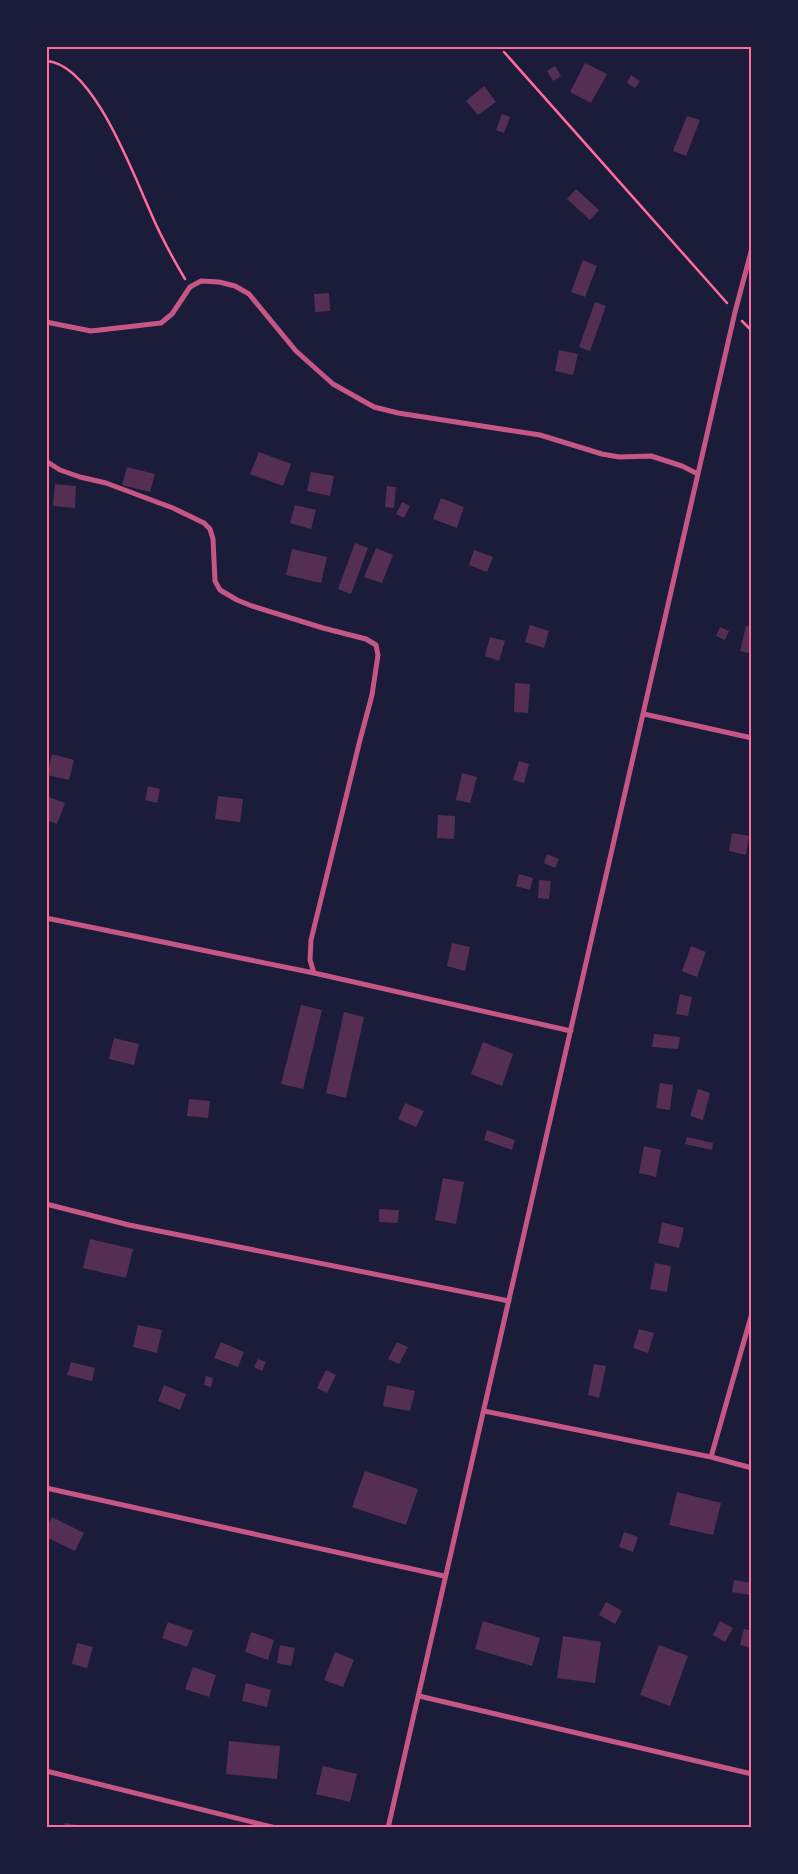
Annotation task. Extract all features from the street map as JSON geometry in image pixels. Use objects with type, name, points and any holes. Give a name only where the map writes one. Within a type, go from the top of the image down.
[{"type":"street","points":[[388,1828],[419,1696],[444,1576],[484,1411],[735,312],[752,248]]},
{"type":"street","points":[[47,324],[91,331],[161,323],[172,314],[190,287],[202,281],[218,282],[235,286],[249,294],[296,351],[333,384],[374,406],[398,413],[540,435],[602,454],[619,457],[651,456],[682,466],[698,474]]},
{"type":"street","points":[[46,461],[60,470],[80,477],[106,482],[173,508],[204,523],[210,529],[213,539],[215,581],[220,590],[237,600],[323,628],[366,639],[376,645],[378,655],[372,695],[311,940],[310,960],[314,973]]},
{"type":"street","points":[[644,714],[752,738]]},
{"type":"street","points":[[46,918],[314,973],[571,1031]]},
{"type":"street","points":[[46,1204],[128,1225],[509,1301]]},
{"type":"street","points":[[711,1457],[752,1313]]},
{"type":"street","points":[[484,1411],[711,1457],[752,1468]]},
{"type":"street","points":[[46,1488],[444,1576]]},
{"type":"street","points":[[419,1696],[752,1774]]},
{"type":"street","points":[[46,1771],[276,1828]]},
{"type":"path","points":[[504,52],[752,331]]},
{"type":"path","points":[[46,61],[59,63],[93,94],[135,175],[171,256],[190,287]]},
{"type":"building","points":[[585,63],[607,74],[591,103],[570,92]]},
{"type":"building","points":[[555,66],[561,76],[553,81],[547,71]]},
{"type":"building","points":[[631,75],[640,81],[635,88],[627,83]]},
{"type":"building","points":[[484,86],[496,102],[478,115],[466,101]]},
{"type":"building","points":[[502,114],[510,117],[504,133],[496,130]]},
{"type":"building","points":[[687,116],[700,120],[686,156],[673,151]]},
{"type":"building","points":[[576,189],[599,210],[590,220],[567,199]]},
{"type":"building","points":[[583,260],[597,266],[585,297],[571,292]]},
{"type":"building","points":[[329,293],[330,311],[315,312],[314,294]]},
{"type":"building","points":[[595,302],[606,306],[590,351],[579,347]]},
{"type":"building","points":[[559,350],[578,354],[573,375],[555,371]]},
{"type":"building","points":[[259,452],[291,464],[283,486],[250,474]]},
{"type":"building","points":[[127,467],[155,474],[150,492],[122,485]]},
{"type":"building","points":[[311,472],[334,476],[330,496],[307,491]]},
{"type":"building","points":[[55,484],[76,486],[75,508],[53,506]]},
{"type":"building","points":[[387,486],[396,487],[394,508],[385,507]]},
{"type":"building","points":[[441,498],[464,507],[457,528],[433,519]]},
{"type":"building","points":[[402,502],[410,506],[404,518],[396,514]]},
{"type":"building","points":[[295,505],[316,510],[311,529],[290,523]]},
{"type":"building","points":[[355,543],[368,548],[351,594],[338,589]]},
{"type":"building","points":[[376,548],[393,555],[382,583],[364,577]]},
{"type":"building","points":[[292,549],[327,557],[321,583],[286,575]]},
{"type":"building","points":[[474,550],[493,557],[487,572],[469,565]]},
{"type":"building","points":[[530,625],[549,631],[544,648],[525,642]]},
{"type":"building","points":[[746,626],[752,627],[752,654],[740,651]]},
{"type":"building","points":[[720,627],[729,631],[725,640],[716,636]]},
{"type":"building","points":[[490,637],[505,641],[499,661],[485,656]]},
{"type":"building","points":[[515,683],[530,684],[528,713],[514,712]]},
{"type":"building","points":[[52,754],[74,760],[69,780],[47,775]]},
{"type":"building","points":[[519,761],[529,764],[524,783],[513,780]]},
{"type":"building","points":[[462,773],[477,777],[470,803],[456,800]]},
{"type":"building","points":[[148,786],[160,789],[157,803],[145,800]]},
{"type":"building","points":[[46,796],[65,803],[57,824],[46,820]]},
{"type":"building","points":[[218,796],[243,799],[240,822],[215,819]]},
{"type":"building","points":[[438,815],[455,816],[454,839],[437,838]]},
{"type":"building","points":[[732,833],[749,836],[746,855],[729,851]]},
{"type":"building","points":[[547,854],[559,859],[555,868],[544,863]]},
{"type":"building","points":[[519,874],[533,878],[530,890],[516,886]]},
{"type":"building","points":[[539,880],[551,881],[549,899],[538,898]]},
{"type":"building","points":[[452,943],[470,947],[465,971],[447,966]]},
{"type":"building","points":[[691,946],[706,952],[697,977],[682,971]]},
{"type":"building","points":[[680,994],[692,997],[688,1016],[676,1014]]},
{"type":"building","points":[[301,1005],[322,1010],[303,1089],[281,1084]]},
{"type":"building","points":[[344,1012],[364,1017],[346,1098],[326,1093]]},
{"type":"building","points":[[654,1034],[680,1037],[678,1049],[652,1047]]},
{"type":"building","points":[[114,1038],[139,1044],[134,1065],[109,1059]]},
{"type":"building","points":[[483,1042],[513,1054],[502,1086],[471,1074]]},
{"type":"building","points":[[660,1083],[673,1085],[670,1110],[656,1108]]},
{"type":"building","points":[[698,1089],[710,1093],[703,1120],[690,1116]]},
{"type":"building","points":[[189,1099],[210,1101],[208,1118],[187,1116]]},
{"type":"building","points":[[405,1103],[424,1111],[416,1127],[398,1119]]},
{"type":"building","points":[[487,1130],[515,1140],[512,1150],[484,1140]]},
{"type":"building","points":[[687,1137],[713,1143],[712,1150],[685,1144]]},
{"type":"building","points":[[644,1146],[661,1150],[656,1177],[639,1173]]},
{"type":"building","points":[[443,1178],[464,1182],[456,1224],[435,1220]]},
{"type":"building","points":[[379,1209],[399,1210],[398,1223],[379,1222]]},
{"type":"building","points":[[662,1222],[684,1228],[679,1248],[658,1243]]},
{"type":"building","points":[[90,1239],[133,1249],[126,1278],[83,1268]]},
{"type":"building","points":[[655,1263],[671,1266],[667,1292],[650,1289]]},
{"type":"building","points":[[138,1325],[162,1330],[157,1353],[133,1347]]},
{"type":"building","points":[[639,1329],[654,1333],[648,1353],[633,1348]]},
{"type":"building","points":[[221,1342],[244,1352],[238,1367],[214,1358]]},
{"type":"building","points":[[397,1342],[408,1347],[399,1364],[388,1359]]},
{"type":"building","points":[[258,1359],[266,1362],[262,1371],[254,1367]]},
{"type":"building","points":[[71,1362],[95,1368],[92,1381],[67,1375]]},
{"type":"building","points":[[594,1364],[606,1366],[599,1398],[588,1395]]},
{"type":"building","points":[[326,1370],[336,1375],[327,1393],[317,1388]]},
{"type":"building","points":[[206,1376],[213,1378],[211,1387],[204,1385]]},
{"type":"building","points":[[164,1385],[186,1394],[180,1410],[158,1401]]},
{"type":"building","points":[[387,1385],[415,1391],[410,1411],[383,1406]]},
{"type":"building","points":[[365,1471],[418,1489],[406,1525],[352,1507]]},
{"type":"building","points":[[677,1492],[721,1503],[713,1535],[669,1525]]},
{"type":"building","points":[[52,1517],[84,1533],[75,1551],[46,1537],[46,1529]]},
{"type":"building","points":[[624,1532],[638,1537],[633,1552],[619,1547]]},
{"type":"building","points":[[734,1580],[752,1583],[750,1595],[732,1592]]},
{"type":"building","points":[[606,1602],[622,1611],[615,1624],[599,1615]]},
{"type":"building","points":[[483,1621],[540,1638],[532,1666],[475,1649]]},
{"type":"building","points":[[720,1621],[733,1628],[725,1642],[713,1635]]},
{"type":"building","points":[[168,1622],[193,1631],[187,1647],[162,1638]]},
{"type":"building","points":[[744,1629],[752,1631],[752,1648],[740,1645]]},
{"type":"building","points":[[251,1632],[274,1640],[268,1660],[245,1652]]},
{"type":"building","points":[[563,1636],[601,1642],[595,1683],[557,1678]]},
{"type":"building","points":[[77,1643],[93,1647],[87,1668],[72,1664]]},
{"type":"building","points":[[280,1645],[295,1648],[291,1666],[277,1663]]},
{"type":"building","points":[[659,1645],[688,1656],[670,1706],[640,1695]]},
{"type":"building","points":[[335,1652],[354,1660],[343,1687],[324,1680]]},
{"type":"building","points":[[193,1667],[216,1675],[209,1697],[185,1689]]},
{"type":"building","points":[[246,1683],[271,1690],[267,1707],[242,1701]]},
{"type":"building","points":[[229,1741],[280,1746],[277,1779],[226,1774]]},
{"type":"building","points":[[323,1766],[357,1774],[350,1802],[316,1794]]},
{"type":"building","points":[[65,1823],[87,1827],[87,1828],[64,1828]]}]
